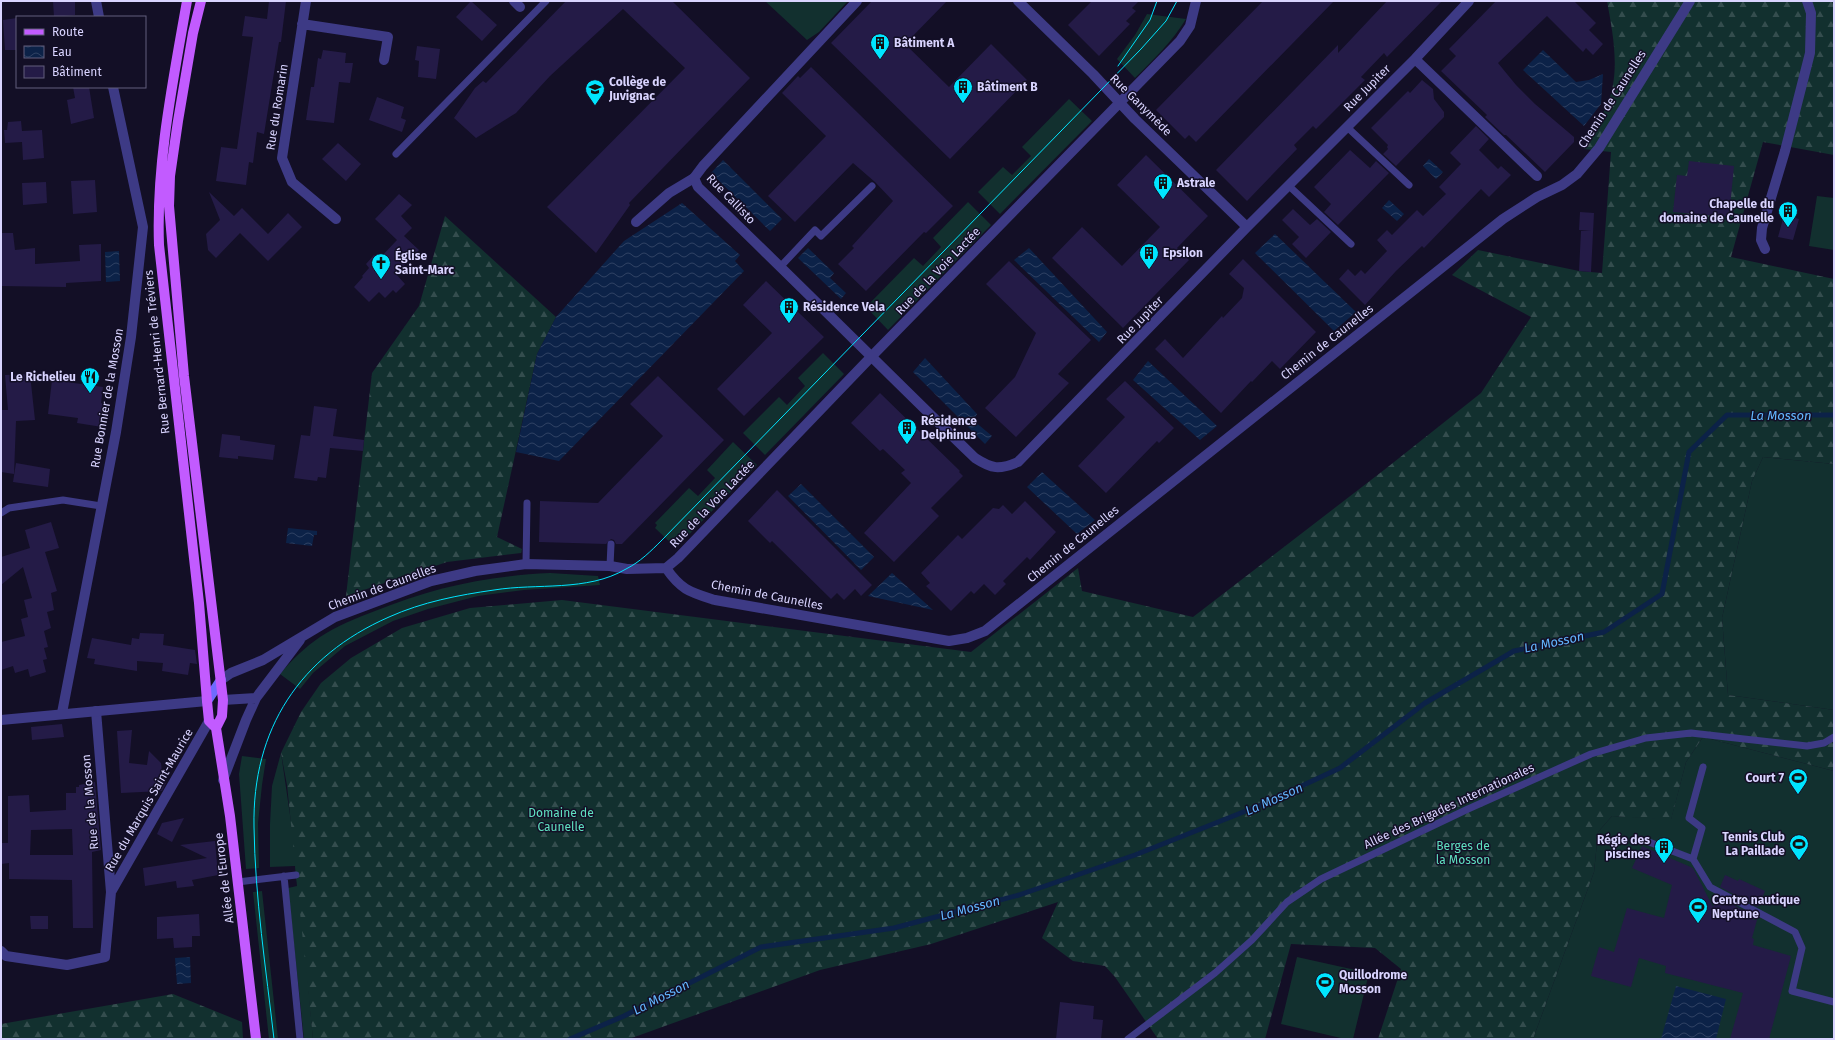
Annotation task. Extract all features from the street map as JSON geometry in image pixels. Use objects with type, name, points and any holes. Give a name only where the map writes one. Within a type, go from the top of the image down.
[{"type":"main road","name":"Rue Bernard-Henri de Tréviers","points":[[187,1],[168,113],[161,170],[158,213],[159,245],[169,345],[199,603],[207,702]]},
{"type":"main road","name":"Rue Bernard-Henri de Tréviers","points":[[200,1],[178,122],[170,176],[169,206],[183,362],[221,680]]},
{"type":"main road","points":[[207,702],[221,680]]},
{"type":"main road","name":"Allée de l'Europe","points":[[212,724],[222,716],[223,700],[221,680]]},
{"type":"main road","points":[[207,702],[223,700]]},
{"type":"main road","name":"Allée de l'Europe","points":[[207,702],[224,780],[230,816],[256,1039]]},
{"type":"street","points":[[96,1],[99,16]]},
{"type":"street","name":"Rue du Romarin","points":[[306,1],[282,158],[292,182],[336,219]]},
{"type":"street","name":"Rue Callisto","points":[[858,1],[703,166],[694,178],[698,187],[781,266],[871,357]]},
{"type":"street","name":"Rue Ganymède","points":[[1018,1],[1247,227]]},
{"type":"street","name":"Rue de la Voie Lactée","points":[[666,568],[678,558],[871,357],[1180,41],[1190,26],[1196,1]]},
{"type":"street","name":"Rue Jupiter","points":[[871,357],[975,458],[988,466],[1003,468],[1018,462],[1247,227],[1415,59],[1469,1]]},
{"type":"street","name":"Chemin de Caunelles","points":[[221,680],[263,660],[305,634],[351,610],[431,581],[475,571],[526,564],[610,566],[627,569],[666,568],[681,586],[693,593],[715,600],[949,641],[967,638],[985,631],[1503,219],[1537,197],[1562,185],[1577,174],[1599,148],[1690,1]]},
{"type":"street","points":[[1765,248],[1761,240],[1762,228],[1785,151],[1810,53],[1811,13],[1807,1]]},
{"type":"street","points":[[302,24],[388,37],[384,60]]},
{"type":"street","points":[[1415,59],[1537,176]]},
{"type":"street","name":"Rue Bonnier de la Mosson","points":[[62,714],[131,336],[143,227],[114,88]]},
{"type":"street","points":[[636,222],[669,193],[694,178]]},
{"type":"street","name":"Chemin de Caunelles","points":[[224,780],[246,720],[256,698],[305,634]]},
{"type":"street","points":[[223,700],[256,698]]},
{"type":"street","points":[[1,720],[207,702]]},
{"type":"street","name":"Rue de la Mosson","points":[[96,711],[111,892]]},
{"type":"street","name":"Rue du Marquis Saint-Maurice","points":[[111,892],[212,724]]},
{"type":"street","points":[[1,951],[6,956],[67,965],[105,957],[111,892]]},
{"type":"lane","points":[[396,154],[546,1]]},
{"type":"lane","points":[[1347,127],[1409,185]]},
{"type":"lane","points":[[781,266],[815,230],[821,236],[872,186]]},
{"type":"lane","points":[[1289,186],[1351,244]]},
{"type":"lane","points":[[1,513],[9,508],[64,500],[101,506]]},
{"type":"lane","points":[[526,564],[527,503]]},
{"type":"lane","points":[[610,566],[611,544]]},
{"type":"lane","name":"Allée des Brigades Internationales","points":[[1128,1039],[1215,973],[1252,940],[1287,902],[1321,879],[1468,809],[1591,754],[1646,738],[1691,733],[1807,746],[1824,743],[1834,737]]},
{"type":"lane","points":[[1693,859],[1702,828],[1689,818],[1703,767]]},
{"type":"lane","points":[[1649,842],[1693,859],[1710,888],[1795,932],[1802,948],[1792,991],[1834,1002]]},
{"type":"lane","points":[[238,882],[296,875]]},
{"type":"lane","points":[[284,876],[300,1039]]},
{"type":"green space","points":[[765,1],[848,1],[819,32],[807,40]]},
{"type":"green space","name":"Domaine de Caunelle","points":[[1607,1],[1834,1],[1834,155],[1763,142],[1731,257],[1834,279],[1834,464],[1763,457],[1752,481],[1722,618],[1728,695],[1834,710],[1834,771],[1703,737],[1686,762],[1671,820],[1612,816],[1598,832],[1594,872],[1533,1039],[1378,1039],[1401,969],[1375,948],[1291,944],[1265,1039],[1158,1039],[1115,977],[1105,966],[1073,961],[1042,938],[1058,902],[931,944],[820,970],[629,1039],[313,1039],[287,785],[281,753],[301,712],[321,683],[351,658],[402,628],[470,608],[562,600],[971,652],[1078,568],[1082,591],[1193,617],[1384,470],[1481,393],[1531,317],[1452,275],[1478,250],[1579,271],[1602,273],[1611,152],[1584,149],[1607,105],[1614,80],[1615,67],[1612,27]]},
{"type":"green space","points":[[1147,14],[1186,19],[1169,43],[1135,78],[1117,59],[1135,35]]},
{"type":"green space","points":[[1069,99],[1092,121],[1000,214],[978,192],[1003,167],[1012,175],[1031,156],[1022,147]]},
{"type":"green space","points":[[1817,196],[1834,198],[1834,250],[1809,246]]},
{"type":"green space","points":[[968,202],[991,225],[888,330],[866,307],[914,258],[923,266],[941,247],[933,238]]},
{"type":"green space","points":[[445,216],[556,317],[537,354],[497,537],[522,549],[521,553],[447,562],[346,596],[372,373],[419,306]]},
{"type":"green space","points":[[823,353],[844,374],[765,455],[743,433],[779,397],[787,405],[805,386],[798,378]]},
{"type":"green space","points":[[733,442],[757,465],[676,548],[655,528],[657,525],[655,523],[689,488],[698,496],[715,478],[707,470]]},
{"type":"green space","points":[[1763,457],[1834,464],[1834,710],[1728,695],[1722,618],[1752,481]]},
{"type":"green space","points":[[550,573],[598,576],[600,585],[524,590],[478,596],[428,609],[393,621],[345,646],[313,673],[300,689],[280,674],[304,649],[326,633],[354,619],[418,595],[482,580]]},
{"type":"green space","name":"Centre nautique Neptune","points":[[1703,737],[1834,771],[1834,1039],[1533,1039],[1594,872],[1598,832],[1612,816],[1671,819],[1686,762]]},
{"type":"green space","points":[[281,753],[297,863],[313,1039],[304,1039],[288,888],[297,886],[295,866],[270,867],[272,786]]},
{"type":"green space","points":[[242,756],[266,759],[258,823],[259,868],[246,869],[239,774]]},
{"type":"green space","points":[[262,891],[278,1039],[269,1039],[253,892]]},
{"type":"green space","name":"Quillodrome Mosson","points":[[1297,957],[1369,973],[1353,1039],[1345,1039],[1281,1024]]},
{"type":"green space","points":[[173,994],[242,1022],[243,1039],[1,1039],[1,1024]]},
{"type":"water","points":[[1543,50],[1576,82],[1589,80],[1603,74],[1601,104],[1584,126],[1523,70]]},
{"type":"water","points":[[1429,159],[1443,172],[1436,179],[1423,166]]},
{"type":"water","points":[[723,160],[782,219],[770,231],[711,173]]},
{"type":"water","points":[[1389,200],[1404,214],[1397,221],[1382,208]]},
{"type":"water","points":[[682,203],[740,255],[735,261],[744,271],[559,461],[516,452],[537,354],[556,317],[624,241]]},
{"type":"water","points":[[1275,234],[1356,312],[1334,331],[1255,253]]},
{"type":"water","points":[[808,248],[834,273],[830,278],[846,293],[841,299],[798,258]]},
{"type":"water","points":[[1029,248],[1107,332],[1099,342],[1014,260]]},
{"type":"water","points":[[119,251],[120,281],[106,282],[105,252]]},
{"type":"water","points":[[925,358],[977,414],[974,421],[992,436],[985,444],[913,372]]},
{"type":"water","points":[[1148,361],[1217,426],[1200,440],[1133,380]]},
{"type":"water","points":[[1042,472],[1095,520],[1077,534],[1027,487]]},
{"type":"water","points":[[801,484],[874,557],[861,570],[788,496]]},
{"type":"water","points":[[288,528],[317,531],[317,535],[314,535],[312,546],[286,543]]},
{"type":"water","points":[[892,573],[933,610],[868,596]]},
{"type":"water","points":[[190,957],[191,983],[177,984],[175,958]]},
{"type":"water","points":[[1676,986],[1726,999],[1716,1039],[1661,1039]]},
{"type":"building","points":[[53,1],[75,1],[75,15],[54,16]]},
{"type":"building","points":[[269,1],[286,1],[281,42],[279,42],[264,134],[257,132],[253,163],[249,162],[246,185],[216,181],[221,147],[237,149],[253,37],[242,36],[245,16],[267,19]]},
{"type":"building","points":[[471,1],[497,25],[482,41],[456,17]]},
{"type":"building","points":[[566,1],[672,1],[750,78],[629,203],[630,205],[596,253],[547,207],[685,68],[623,9],[550,76],[516,113],[476,138],[454,118],[475,88],[483,81],[486,83]]},
{"type":"building","points":[[872,1],[947,1],[905,44],[949,87],[991,44],[1027,80],[950,159],[831,43]]},
{"type":"building","points":[[1092,1],[1139,1],[1132,8],[1136,11],[1126,21],[1130,24],[1099,56],[1068,25]]},
{"type":"building","points":[[1263,1],[1334,1],[1196,142],[1189,135],[1185,139],[1156,110]]},
{"type":"building","points":[[1387,1],[1442,1],[1387,57],[1384,53],[1361,77],[1365,80],[1316,129],[1313,126],[1294,145],[1297,149],[1247,201],[1216,170],[1338,45],[1338,53]]},
{"type":"building","points":[[1496,1],[1574,1],[1596,23],[1589,30],[1603,44],[1593,55],[1586,48],[1583,52],[1547,16],[1498,63],[1516,85],[1535,104],[1574,137],[1574,142],[1545,172],[1485,117],[1487,115],[1441,71],[1456,56],[1449,49]]},
{"type":"building","points":[[16,18],[16,50],[5,50],[3,20]]},
{"type":"building","points":[[417,46],[440,49],[436,79],[418,77],[419,61],[415,60]]},
{"type":"building","points":[[323,50],[346,53],[345,63],[353,63],[350,83],[339,82],[334,123],[306,120],[311,87],[314,87],[318,58],[321,59]]},
{"type":"building","points":[[811,67],[953,206],[926,233],[924,232],[866,291],[838,264],[854,248],[852,246],[893,201],[875,182],[853,163],[795,222],[768,196],[826,136],[782,93],[798,76],[800,78]]},
{"type":"building","points":[[1422,80],[1433,89],[1434,99],[1444,112],[1444,117],[1396,166],[1383,154],[1388,149],[1388,145],[1371,128],[1408,91],[1410,93]]},
{"type":"building","points":[[73,88],[89,88],[94,118],[71,124],[67,100],[75,98]]},
{"type":"building","points":[[377,97],[404,107],[401,118],[406,120],[402,132],[369,120]]},
{"type":"building","points":[[21,121],[22,131],[42,130],[44,158],[23,160],[22,142],[5,143],[4,130],[7,130],[8,122]]},
{"type":"building","points":[[1476,126],[1489,139],[1479,150],[1498,169],[1501,166],[1511,175],[1489,197],[1481,189],[1424,248],[1422,246],[1396,271],[1365,305],[1339,279],[1348,269],[1355,276],[1361,270],[1365,274],[1387,251],[1377,240],[1387,230],[1392,235],[1417,210],[1423,216],[1446,194],[1439,187],[1461,164],[1450,153]]},
{"type":"building","points":[[338,143],[361,164],[346,181],[322,159]]},
{"type":"building","points":[[1350,150],[1370,168],[1376,161],[1389,173],[1338,225],[1324,212],[1331,204],[1314,187]]},
{"type":"building","name":"Epsilon","points":[[1146,155],[1208,216],[1177,248],[1189,260],[1123,328],[1052,258],[1082,227],[1122,266],[1160,227],[1117,185]]},
{"type":"building","points":[[1689,161],[1734,166],[1729,217],[1673,212],[1677,175],[1687,176]]},
{"type":"building","points":[[95,180],[97,212],[73,214],[71,181]]},
{"type":"building","points":[[46,182],[47,203],[23,205],[22,183]]},
{"type":"building","points":[[209,192],[234,216],[242,208],[268,234],[288,213],[302,227],[268,261],[240,233],[216,258],[208,250],[206,234],[220,220]]},
{"type":"building","points":[[399,194],[412,205],[401,216],[412,228],[404,236],[419,250],[396,274],[405,284],[396,293],[393,290],[385,298],[379,292],[369,302],[354,287],[369,268],[366,264],[374,255],[379,259],[397,240],[375,219]]},
{"type":"building","points":[[1293,209],[1310,225],[1317,219],[1331,232],[1306,258],[1292,244],[1299,237],[1282,220]]},
{"type":"building","points":[[1580,212],[1594,213],[1591,272],[1579,271],[1581,231],[1591,231],[1579,230]]},
{"type":"building","name":"Chapelle du domaine de Caunelle","points":[[1784,215],[1799,219],[1793,240],[1778,237]]},
{"type":"building","points":[[1,233],[13,233],[15,250],[35,248],[35,264],[80,261],[79,245],[101,244],[101,281],[66,283],[66,287],[1,286]]},
{"type":"building","points":[[1243,259],[1316,332],[1280,369],[1272,361],[1221,413],[1155,349],[1165,339],[1183,358],[1222,316],[1223,318],[1242,298],[1244,288],[1229,274]]},
{"type":"building","points":[[1009,261],[1091,340],[1058,374],[1069,383],[1016,437],[985,408],[1015,377],[1036,333],[986,284]]},
{"type":"building","points":[[766,281],[824,337],[744,416],[717,389],[772,333],[743,305]]},
{"type":"building","points":[[30,374],[35,420],[16,421],[14,474],[1,472],[1,410],[8,410],[5,375]]},
{"type":"building","points":[[658,376],[724,440],[622,544],[616,544],[614,540],[611,539],[606,544],[539,542],[540,501],[598,503],[663,436],[630,404]]},
{"type":"building","points":[[52,380],[103,387],[101,403],[105,404],[102,427],[77,423],[78,418],[48,414]]},
{"type":"building","points":[[1125,381],[1174,428],[1159,443],[1157,441],[1106,493],[1078,466],[1125,417],[1106,399]]},
{"type":"building","points":[[880,393],[960,471],[959,472],[963,476],[931,508],[939,516],[894,562],[864,533],[911,483],[901,473],[905,470],[883,449],[880,451],[851,423]]},
{"type":"building","points":[[314,406],[337,409],[333,436],[364,440],[363,451],[330,448],[326,478],[318,477],[317,481],[294,478],[301,435],[310,436]]},
{"type":"building","points":[[222,434],[240,436],[240,440],[275,445],[273,460],[238,456],[238,459],[219,457]]},
{"type":"building","points":[[16,463],[50,469],[48,487],[13,482]]},
{"type":"building","points":[[777,490],[872,585],[861,596],[855,589],[844,600],[837,593],[831,599],[772,541],[770,543],[748,521]]},
{"type":"building","points":[[1025,501],[1056,532],[1030,560],[1027,557],[1003,581],[1006,584],[995,595],[984,584],[974,594],[971,591],[951,611],[926,586],[930,583],[921,573],[958,535],[962,539],[993,508],[999,509],[1003,505],[1012,514]]},
{"type":"building","points":[[51,522],[59,548],[45,552],[57,591],[51,593],[54,610],[47,612],[51,628],[44,631],[48,647],[44,648],[47,659],[43,660],[46,672],[30,677],[28,669],[15,673],[13,666],[1,670],[1,642],[25,636],[21,619],[28,617],[24,600],[32,598],[23,567],[1,585],[1,557],[30,548],[25,530]]},
{"type":"building","points":[[140,633],[164,634],[163,645],[195,650],[197,664],[190,663],[188,675],[162,671],[163,663],[137,661],[137,671],[94,664],[95,659],[87,658],[92,638],[131,645],[132,638],[139,639]]},
{"type":"building","points":[[62,724],[64,737],[32,740],[31,727]]},
{"type":"building","points":[[132,730],[129,763],[147,765],[149,751],[161,763],[163,782],[166,783],[162,791],[121,793],[117,731]]},
{"type":"building","points":[[95,782],[101,850],[92,852],[93,928],[73,928],[72,880],[9,879],[9,863],[1,864],[1,843],[8,843],[8,796],[29,795],[30,812],[66,810],[66,793],[76,793],[76,787],[79,787],[79,785]],"holes":[[[72,829],[73,855],[30,855],[31,830]]]},
{"type":"building","points":[[184,818],[172,842],[157,834],[162,823]]},
{"type":"building","points":[[215,841],[218,875],[192,880],[194,886],[177,888],[176,881],[145,886],[143,868],[207,858],[180,845]]},
{"type":"building","points":[[1642,846],[1693,868],[1713,907],[1717,896],[1754,916],[1753,920],[1757,920],[1752,938],[1754,939],[1753,945],[1791,956],[1769,1039],[1730,1039],[1743,993],[1665,973],[1666,966],[1639,958],[1631,987],[1591,976],[1599,947],[1614,952],[1627,908],[1664,918],[1672,885],[1632,868]]},
{"type":"building","points":[[1725,875],[1738,881],[1739,879],[1765,891],[1758,907],[1720,887]]},
{"type":"building","points":[[199,914],[200,936],[192,936],[192,947],[174,948],[173,938],[157,939],[157,917]]},
{"type":"building","points":[[30,916],[48,916],[48,929],[31,929]]},
{"type":"building","points":[[1060,1002],[1094,1006],[1093,1019],[1103,1020],[1101,1039],[1056,1039]]},
{"type":"waterway","name":"La Mosson","points":[[570,1039],[624,1016],[761,947],[894,928],[1019,895],[1135,855],[1261,805],[1340,768],[1425,703],[1514,651],[1604,632],[1662,594],[1689,452],[1727,415],[1834,415]]},
{"type":"tram line","points":[[1118,66],[1150,20],[1157,1]]},
{"type":"tram line","points":[[274,1039],[256,880],[254,827],[256,791],[262,758],[272,728],[287,700],[307,675],[330,652],[358,633],[389,617],[414,607],[454,597],[494,590],[562,586],[595,581],[611,576],[641,560],[1141,49],[1166,21],[1177,1]]},
{"type":"place","name":"Bâtiment A","points":[[880,60]]},
{"type":"place","name":"Bâtiment B","points":[[963,104]]},
{"type":"place","name":"Collège de Juvignac","points":[[595,106]]},
{"type":"place","name":"Astrale","points":[[1163,200]]},
{"type":"place","name":"Chapelle du domaine de Caunelle","points":[[1788,228]]},
{"type":"place","name":"Epsilon","points":[[1149,270]]},
{"type":"place","name":"Église Saint-Marc","points":[[381,280]]},
{"type":"place","name":"Résidence Vela","points":[[789,324]]},
{"type":"place","name":"Le Richelieu","points":[[90,394]]},
{"type":"place","name":"Résidence Delphinus","points":[[907,445]]},
{"type":"place","name":"Court 7","points":[[1798,795]]},
{"type":"place","name":"Tennis Club La Paillade","points":[[1799,861]]},
{"type":"place","name":"Régie des piscines","points":[[1664,864]]},
{"type":"place","name":"Centre nautique Neptune","points":[[1698,924]]},
{"type":"place","name":"Quillodrome Mosson","points":[[1325,999]]},
{"type":"park label","name":"Berges de la Mosson","points":[[1463,853]]}]
